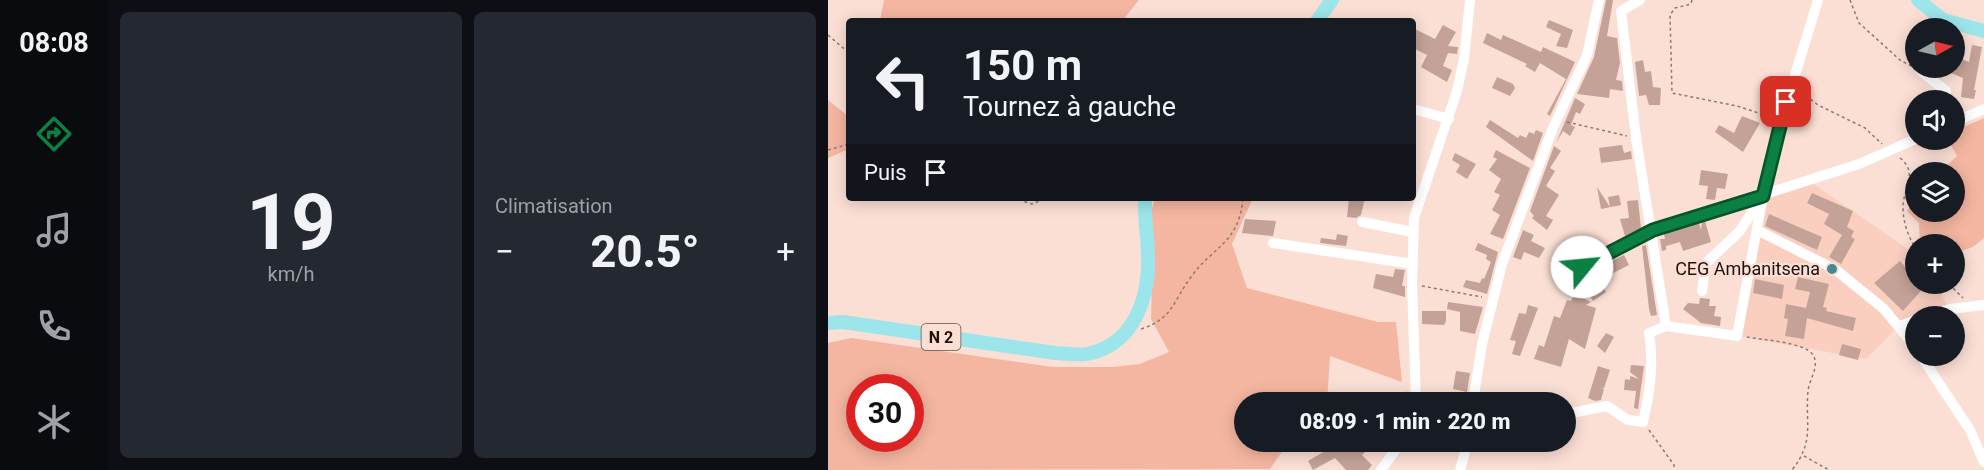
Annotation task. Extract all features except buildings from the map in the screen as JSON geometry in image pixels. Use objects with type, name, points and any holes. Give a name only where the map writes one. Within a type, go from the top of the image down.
[{"type":"main road","points":[[1319,18],[1332,0]]},
{"type":"main road","points":[[1918,0],[1937,18]]},
{"type":"main road","points":[[1965,28],[1984,31]]},
{"type":"main road","name":"N 2","points":[[828,323],[843,322],[1055,353],[1086,354],[1108,347],[1129,331],[1139,315],[1146,287],[1148,259],[1145,201]]},
{"type":"street","points":[[1416,389],[1412,284],[1413,232],[1417,204],[1449,119],[1464,59],[1470,0]]},
{"type":"street","points":[[1475,392],[1492,299],[1557,120],[1587,55],[1599,0]]},
{"type":"street","points":[[1641,0],[1621,10],[1636,138],[1653,230],[1666,326]]},
{"type":"street","points":[[1576,412],[1607,406],[1628,420],[1643,422],[1650,394],[1653,357],[1649,333],[1666,326],[1737,336],[1763,196],[1780,121],[1818,0]]},
{"type":"street","points":[[1932,78],[1945,90]]},
{"type":"street","points":[[1965,117],[1984,109]]},
{"type":"street","points":[[1416,110],[1449,119]]},
{"type":"street","points":[[1582,267],[1653,230],[1859,164],[1905,144]]},
{"type":"street","points":[[1702,291],[1706,263],[1739,232],[1763,196]]},
{"type":"street","points":[[1362,222],[1413,232]]},
{"type":"street","points":[[1757,230],[1836,270],[1905,333]]},
{"type":"street","points":[[1273,243],[1413,264]]},
{"type":"street","points":[[1965,308],[1984,305]]},
{"type":"street","points":[[1900,326],[1905,324]]},
{"type":"street","points":[[1928,366],[1970,430],[1984,462]]},
{"type":"street","points":[[1381,470],[1393,452]]},
{"type":"street","points":[[1460,470],[1465,452]]},
{"type":"path","points":[[1692,0],[1691,4],[1675,8],[1670,15],[1672,93],[1737,106],[1780,121]]},
{"type":"path","points":[[1850,0],[1859,23],[1905,62]]},
{"type":"path","points":[[828,35],[846,50]]},
{"type":"path","points":[[1557,120],[1636,138]]},
{"type":"path","points":[[828,150],[846,145]]},
{"type":"path","points":[[1023,201],[1032,204],[1040,201]]},
{"type":"path","points":[[1136,331],[1162,320],[1175,306],[1190,277],[1233,234],[1242,201]]},
{"type":"path","points":[[1412,284],[1492,299]]},
{"type":"path","points":[[1958,294],[1970,307]]},
{"type":"path","points":[[1737,336],[1803,347],[1813,355],[1815,367],[1808,390],[1809,435],[1803,456],[1792,470]]},
{"type":"path","points":[[1407,392],[1416,389]]},
{"type":"path","points":[[1643,422],[1674,465],[1674,470]]},
{"type":"path","points":[[1803,456],[1829,470]]},
{"type":"shaded area","points":[[884,0],[1139,0],[1124,18],[881,18]]},
{"type":"shaded area","points":[[828,100],[846,114],[846,150],[828,158]]},
{"type":"shaded area","points":[[1984,118],[1984,238],[1973,247],[1965,250],[1965,234],[1920,234],[1918,222],[1965,222],[1965,162],[1951,162],[1957,156],[1954,150],[1965,150],[1965,127]]},
{"type":"shaded area","name":"CEG Ambanitsena","points":[[1809,181],[1905,247],[1905,294],[1942,294],[1947,306],[1905,306],[1905,319],[1866,359],[1737,336],[1763,196]]},
{"type":"shaded area","points":[[1154,201],[1252,201],[1232,244],[1247,288],[1378,322],[1396,322],[1402,382],[1330,356],[1328,392],[1234,392],[1234,452],[1282,452],[1270,469],[828,470],[828,343],[851,338],[1053,367],[1113,367],[1140,364],[1169,352],[1151,319],[1152,282],[1146,231]]},
{"type":"place","name":"CEG Ambanitsena","points":[[1832,269]]},
{"type":"route","points":[[1582,267],[1653,230],[1763,196],[1786,102]]}]
